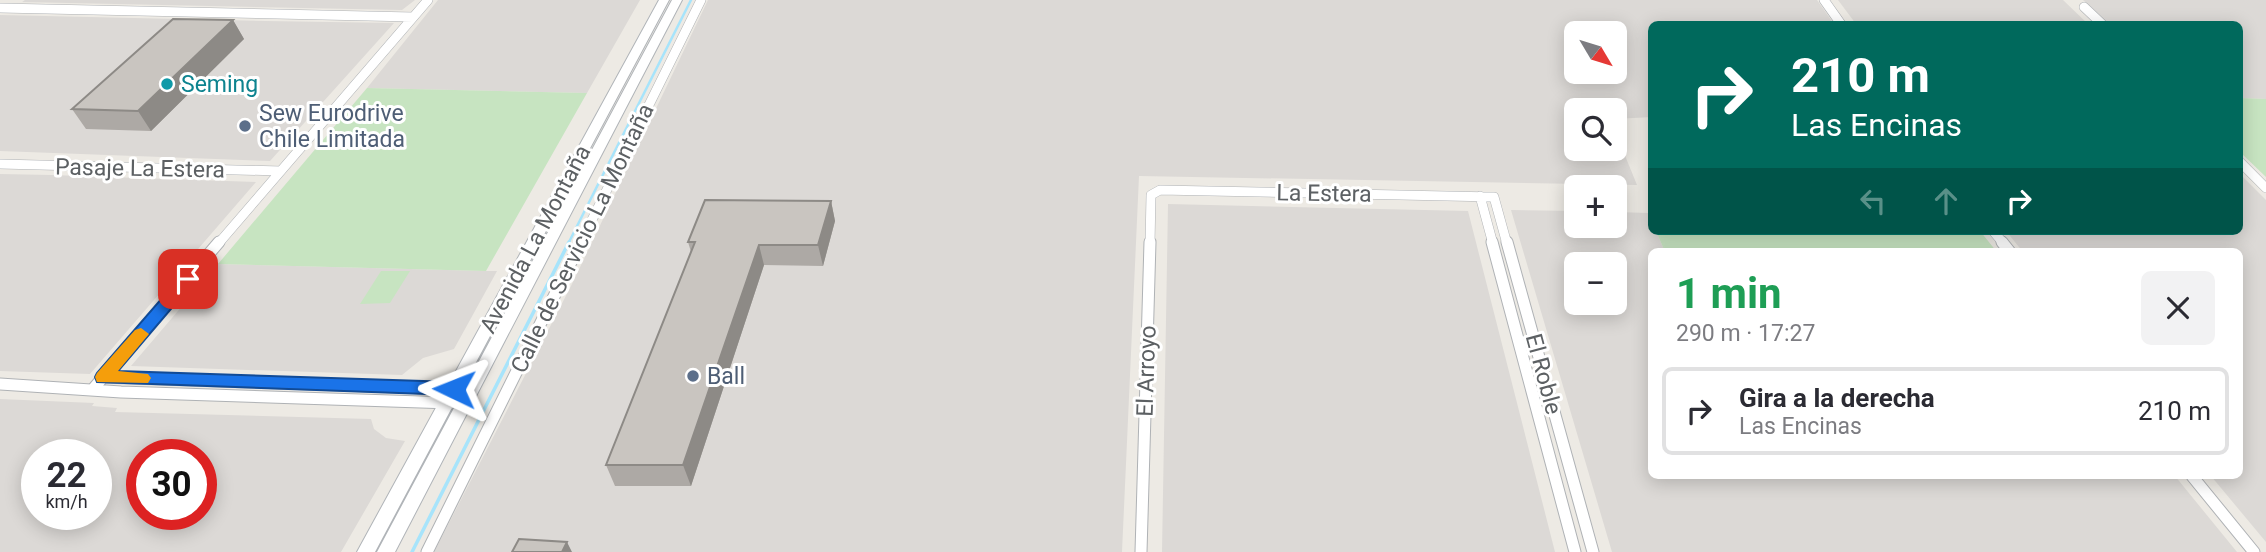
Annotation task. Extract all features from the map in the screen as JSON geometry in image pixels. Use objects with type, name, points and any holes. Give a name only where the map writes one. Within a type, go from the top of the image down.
[{"type":"main road","name":"Avenida La Montaña","points":[[366,552],[664,0]]},
{"type":"main road","name":"Avenida La Montaña","points":[[386,552],[677,0]]},
{"type":"main road","points":[[402,484],[422,484]]},
{"type":"street","points":[[93,389],[428,0]]},
{"type":"street","name":"Calle de Servicio La Montaña","points":[[427,552],[701,0]]},
{"type":"street","points":[[1824,0],[1839,21]]},
{"type":"street","points":[[2084,6],[2099,21]]},
{"type":"street","points":[[0,8],[413,17]]},
{"type":"street","name":"Pasaje La Estera","points":[[0,164],[281,171]]},
{"type":"street","points":[[2243,165],[2266,188]]},
{"type":"street","name":"La Estera","points":[[1154,191],[1494,197]]},
{"type":"street","name":"El Arroyo","points":[[1141,552],[1151,195],[1154,191]]},
{"type":"street","name":"El Roble","points":[[1480,196],[1575,552]]},
{"type":"street","name":"El Roble","points":[[1494,197],[1593,552]]},
{"type":"street","points":[[103,377],[471,390]]},
{"type":"street","points":[[0,384],[464,404]]},
{"type":"street","points":[[2194,479],[2254,552]]},
{"type":"shaded area","points":[[415,0],[402,10],[22,2]]},
{"type":"shaded area","points":[[438,0],[640,0],[587,93],[367,88]]},
{"type":"shaded area","points":[[708,0],[1817,0],[1832,21],[1648,21],[1648,117],[1627,118],[1627,98],[1564,98],[1564,161],[1627,160],[1637,185],[1627,185],[1627,175],[1564,175],[1564,184],[1139,176],[1122,552],[434,552],[571,286]]},
{"type":"shaded area","points":[[1838,0],[2063,0],[2085,21],[1854,21]]},
{"type":"shaded area","points":[[2083,0],[2266,0],[2266,99],[2243,98],[2243,21],[2105,21]]},
{"type":"shaded area","points":[[0,15],[394,23],[270,161],[0,151]]},
{"type":"shaded area","points":[[0,174],[256,182],[90,374],[0,371]]},
{"type":"shaded area","points":[[2243,177],[2266,200],[2266,542],[2214,479],[2243,479],[2243,248],[2020,248],[2009,235],[2243,235]]},
{"type":"shaded area","points":[[1168,204],[1468,211],[1555,552],[1162,552]]},
{"type":"shaded area","points":[[1511,210],[1564,211],[1564,238],[1627,238],[1627,212],[1648,213],[1648,235],[1658,235],[1663,248],[1648,248],[1648,479],[2177,479],[2237,552],[1612,552]]},
{"type":"shaded area","points":[[218,264],[497,271],[454,349],[423,358],[402,375],[131,366]]},
{"type":"shaded area","points":[[0,399],[94,403],[92,406],[117,408],[115,412],[371,419],[374,429],[386,438],[405,441],[341,552],[0,552]]},
{"type":"green space","points":[[367,88],[587,93],[486,271],[218,264]]},
{"type":"green space","points":[[2243,98],[2266,99],[2266,177],[2243,155]]},
{"type":"green space","points":[[1658,235],[1983,235],[1994,248],[1663,248]]},
{"type":"green space","points":[[381,271],[410,271],[390,303],[360,304]]},
{"type":"building","points":[[173,19],[233,20],[138,111],[72,109]]},
{"type":"building","name":"Ball","points":[[705,200],[831,201],[818,245],[759,245],[683,465],[606,465],[695,242],[688,242]]},
{"type":"building","points":[[519,539],[567,542],[562,552],[512,552]]},
{"type":"waterway","points":[[568,244],[691,0]]},
{"type":"waterway","points":[[412,552],[569,242]]},
{"type":"slow traffic","points":[[141,334],[103,377],[142,378]]},
{"type":"place","name":"Seming","points":[[167,84]]},
{"type":"place","name":"Sew Eurodrive Chile Limitada","points":[[245,126]]},
{"type":"place","name":"Ball","points":[[693,376]]},
{"type":"route","points":[[188,279],[103,377],[454,389]]}]
